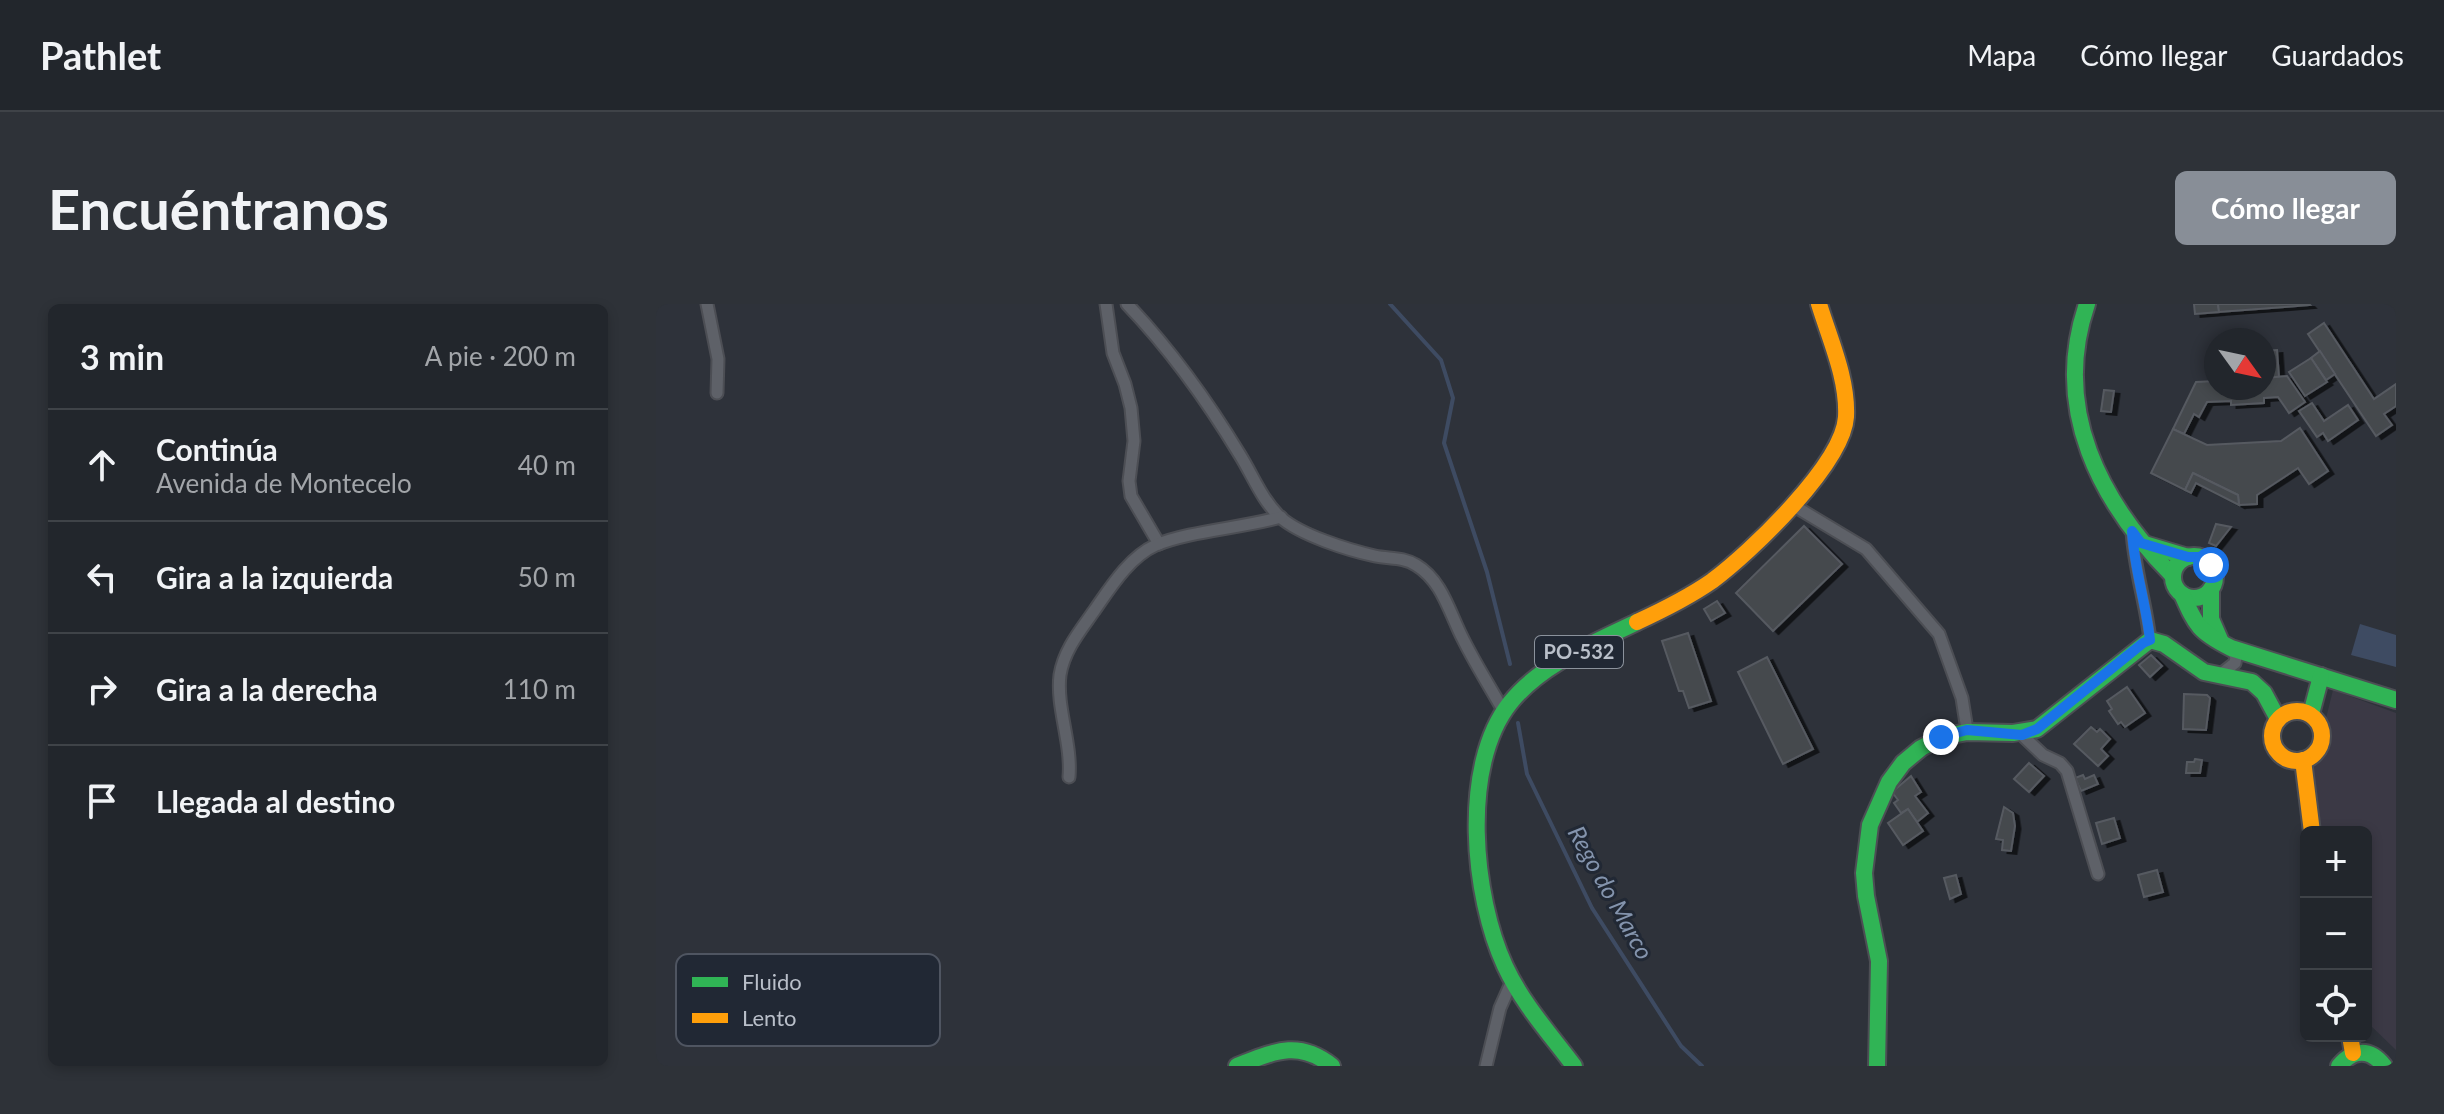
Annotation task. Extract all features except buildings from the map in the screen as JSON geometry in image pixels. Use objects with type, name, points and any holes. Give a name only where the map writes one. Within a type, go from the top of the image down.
[{"type":"street","points":[[707,304],[718,359],[717,393]]},
{"type":"street","points":[[1106,304],[1113,353],[1131,408],[1134,441],[1129,481],[1131,496],[1159,544]]},
{"type":"street","points":[[1127,304],[1166,348],[1210,409],[1263,496],[1281,517],[1302,530],[1335,543],[1373,556],[1403,559],[1423,569],[1440,590],[1463,640],[1503,710]]},
{"type":"street","name":"PO-532","points":[[1574,1066],[1512,981],[1495,936],[1484,886],[1475,807],[1478,773],[1486,743],[1503,710],[1529,682],[1724,573],[1791,504],[1835,450],[1846,416],[1841,384],[1819,304]]},
{"type":"street","points":[[2087,304],[2077,330],[2076,408],[2090,456],[2136,537],[2151,557],[2173,576]]},
{"type":"street","points":[[1791,504],[1866,549],[1939,634],[1962,698],[1967,730]]},
{"type":"street","points":[[1069,777],[1069,740],[1060,694],[1065,655],[1114,583],[1132,562],[1159,544],[1252,526],[1281,517]]},
{"type":"street","points":[[2136,537],[2188,557],[2201,557],[2211,565],[2215,579],[2211,589],[2211,619],[2262,681],[2274,711],[2272,733],[2275,748],[2287,759],[2303,760],[2317,751],[2322,736],[2321,727],[2311,714],[2297,710],[2274,711]]},
{"type":"street","points":[[2136,537],[2133,549],[2147,609],[2150,640]]},
{"type":"street","points":[[2188,557],[2177,564],[2174,583],[2194,621],[2207,636],[2233,648],[2396,700]]},
{"type":"street","points":[[2182,594],[2196,598],[2211,589]]},
{"type":"street","points":[[1877,1066],[1879,959],[1866,897],[1866,841],[1883,792],[1901,764],[1917,749],[1941,737],[1967,730],[2022,735],[2049,721],[2150,640],[2158,640],[2191,666],[2206,673],[2240,677],[2259,687],[2274,711]]},
{"type":"street","points":[[2221,674],[2235,663],[2233,648]]},
{"type":"street","points":[[2311,714],[2321,676]]},
{"type":"street","points":[[2022,735],[2033,747],[2060,763],[2067,771],[2098,874]]},
{"type":"street","points":[[2303,760],[2311,826]]},
{"type":"street","points":[[1486,1066],[1500,1008],[1512,981]]},
{"type":"street","points":[[2339,1066],[2352,1044],[2377,1057],[2384,1066]]},
{"type":"street","points":[[1237,1066],[1286,1049],[1300,1048],[1322,1057],[1332,1066]]},
{"type":"shaded area","points":[[2333,690],[2396,713],[2396,1050],[2372,1027],[2372,826],[2319,826],[2313,771]]},
{"type":"water","points":[[2360,624],[2396,635],[2396,667],[2351,655]]},
{"type":"waterway","name":"Rego do Marco","points":[[1390,304],[1441,360],[1453,398],[1444,443],[1487,572],[1510,664]]},
{"type":"waterway","name":"Rego do Marco","points":[[1518,723],[1527,774],[1592,908],[1681,1046],[1702,1066]]},
{"type":"traffic: fast","points":[[2087,304],[2077,343],[2075,380],[2079,417],[2089,452],[2104,485],[2124,517],[2173,576]]},
{"type":"traffic: fast","points":[[2141,543],[2188,557]]},
{"type":"traffic: fast","points":[[2194,556],[2209,562],[2215,577],[2209,592],[2194,598],[2179,592],[2173,577],[2179,562],[2194,556]]},
{"type":"traffic: fast","points":[[2211,589],[2211,619],[2221,642]]},
{"type":"traffic: fast","points":[[2182,594],[2200,627],[2231,648],[2396,700]]},
{"type":"traffic: fast","points":[[1574,1066],[1520,993],[1494,937],[1479,869],[1478,796],[1484,761],[1494,730],[1510,703],[1552,666],[1637,622]]},
{"type":"traffic: fast","points":[[1877,1066],[1879,961],[1864,873],[1870,825],[1889,782],[1903,763],[1921,748],[1942,737],[1967,732],[2013,733],[2037,729],[2150,640],[2164,644],[2204,672],[2252,682],[2264,693],[2278,719]]},
{"type":"traffic: fast","points":[[2311,714],[2321,676]]},
{"type":"traffic: fast","points":[[1237,1066],[1274,1053],[1296,1050],[1320,1058],[1332,1066]]},
{"type":"traffic: fast","points":[[2339,1066],[2350,1056],[2362,1053],[2373,1056],[2384,1066]]},
{"type":"traffic: slow","points":[[1637,622],[1694,592],[1729,568],[1792,506],[1829,459],[1841,436],[1846,403],[1837,360],[1819,304]]},
{"type":"traffic: slow","points":[[2297,711],[2315,718],[2322,736],[2315,754],[2297,761],[2279,754],[2272,736],[2279,718],[2297,711]]},
{"type":"traffic: slow","points":[[2303,760],[2311,826]]},
{"type":"traffic: slow","points":[[2351,1042],[2353,1053]]},
{"type":"route","points":[[1941,737],[1967,730],[2022,735],[2037,729],[2150,640],[2132,531],[2141,543],[2188,557],[2201,557],[2211,565]]}]
